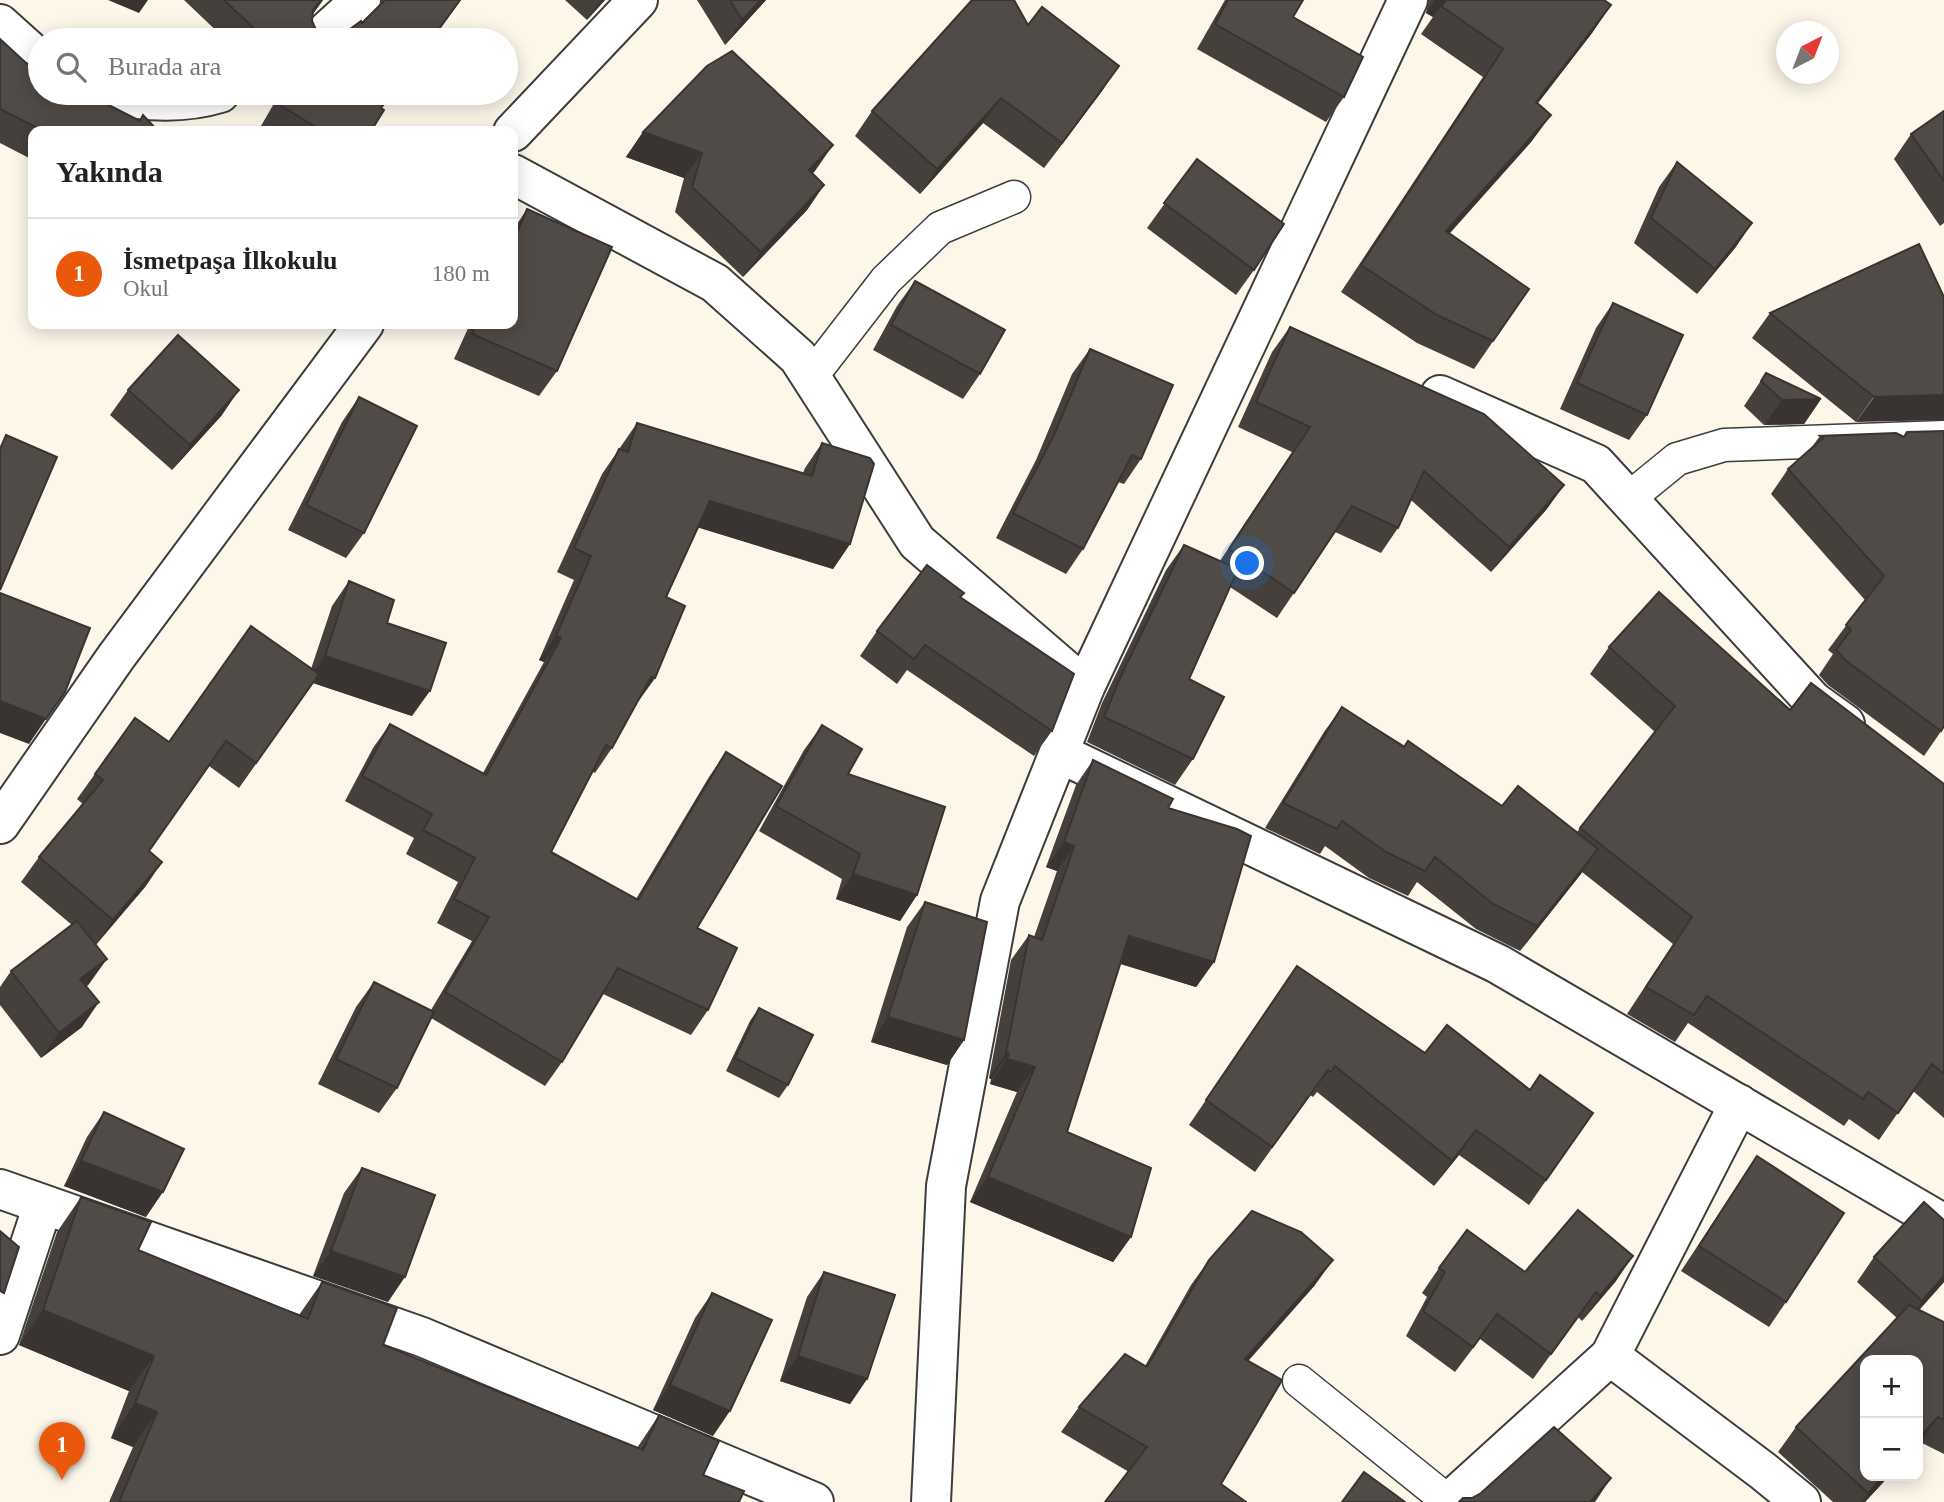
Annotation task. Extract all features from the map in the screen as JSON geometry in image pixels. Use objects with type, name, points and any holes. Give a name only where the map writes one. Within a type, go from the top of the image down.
[{"type":"street","points":[[330,28],[361,0]]},
{"type":"street","points":[[518,127],[638,0]]},
{"type":"street","points":[[931,1502],[946,1186],[1000,901],[1085,687],[1408,0]]},
{"type":"street","points":[[0,24],[28,49]]},
{"type":"street","points":[[518,177],[715,283],[798,357],[917,542],[1085,687]]},
{"type":"street","points":[[1259,315],[1296,332]]},
{"type":"street","points":[[0,824],[116,657],[360,329]]},
{"type":"street","points":[[1409,382],[1596,464],[1813,701],[1868,741]]},
{"type":"street","points":[[1059,753],[1498,964],[1944,1224]]},
{"type":"street","points":[[1449,1502],[1611,1356],[1739,1104]]},
{"type":"street","points":[[0,1189],[422,1338],[814,1502]]},
{"type":"street","points":[[0,1335],[43,1205]]},
{"type":"street","points":[[1611,1356],[1801,1502]]},
{"type":"lane","points":[[811,377],[886,280],[940,228],[1014,197]]},
{"type":"lane","points":[[1628,499],[1676,459],[1724,445],[1944,437]]},
{"type":"lane","points":[[1298,1381],[1449,1502]]},
{"type":"building","points":[[224,0],[321,0],[313,10],[312,21],[315,28],[253,28]]},
{"type":"building","points":[[385,0],[460,0],[440,28],[352,28],[361,21],[362,23]]},
{"type":"building","points":[[730,0],[761,0],[742,20]]},
{"type":"building","points":[[972,0],[1014,0],[1028,25],[1042,7],[1119,66],[1062,143],[1001,98],[937,169],[872,111]]},
{"type":"building","points":[[1228,0],[1303,0],[1293,17],[1363,57],[1344,97],[1215,24]]},
{"type":"building","points":[[1446,0],[1604,0],[1611,5],[1536,102],[1551,115],[1446,231],[1529,289],[1493,341],[1437,315],[1361,265],[1503,49],[1441,6]]},
{"type":"building","points":[[0,39],[28,64],[28,105],[109,105],[140,121],[143,115],[153,126],[33,126],[0,109]]},
{"type":"building","points":[[732,51],[833,145],[809,170],[824,185],[761,252],[692,187],[702,153],[643,132],[707,66]]},
{"type":"building","points":[[280,105],[383,105],[381,108],[384,110],[374,126],[314,126]]},
{"type":"building","points":[[1944,111],[1944,181],[1911,134]]},
{"type":"building","points":[[1197,159],[1284,224],[1254,270],[1164,203]]},
{"type":"building","points":[[1677,162],[1752,223],[1715,269],[1651,218]]},
{"type":"building","points":[[527,209],[612,247],[557,371],[472,334],[474,329],[518,329],[518,230]]},
{"type":"building","points":[[1919,244],[1944,297],[1944,395],[1874,397],[1770,313]]},
{"type":"building","points":[[915,281],[1005,330],[980,374],[891,325]]},
{"type":"building","points":[[1613,303],[1683,335],[1647,415],[1577,383]]},
{"type":"building","points":[[1290,327],[1484,414],[1564,485],[1509,547],[1424,471],[1398,528],[1352,506],[1294,593],[1229,549],[1310,427],[1256,402]]},
{"type":"building","points":[[178,335],[239,390],[190,445],[128,390]]},
{"type":"building","points":[[1090,349],[1173,385],[1141,459],[1132,455],[1083,549],[1013,513],[1054,435]]},
{"type":"building","points":[[1766,373],[1821,399],[1782,400],[1761,381]]},
{"type":"building","points":[[359,397],[417,426],[364,533],[306,505]]},
{"type":"building","points":[[637,423],[812,476],[822,443],[870,458],[874,464],[850,544],[710,501],[666,597],[685,606],[655,678],[651,677],[612,748],[606,745],[551,852],[638,900],[726,752],[782,786],[697,928],[737,948],[708,1010],[618,968],[562,1062],[445,992],[489,917],[454,899],[475,858],[423,830],[432,814],[362,776],[390,724],[486,775],[561,638],[556,636],[591,556],[574,548],[619,449],[628,452]]},
{"type":"building","points":[[1944,431],[1944,726],[1941,731],[1845,660],[1836,650],[1851,630],[1846,625],[1884,576],[1788,469],[1823,438],[1820,436],[1896,433],[1904,437],[1907,432]]},
{"type":"building","points":[[6,435],[57,457],[0,590],[0,449]]},
{"type":"building","points":[[1184,545],[1238,569],[1189,679],[1224,697],[1193,759],[1104,717]]},
{"type":"building","points":[[927,565],[964,593],[960,597],[1074,674],[1052,731],[925,645],[914,659],[877,631]]},
{"type":"building","points":[[349,581],[394,600],[387,623],[446,643],[430,691],[325,656]]},
{"type":"building","points":[[1659,592],[1790,710],[1811,683],[1944,784],[1944,1074],[1932,1064],[1898,1113],[1868,1092],[1863,1099],[1707,996],[1694,1015],[1646,987],[1692,917],[1580,828],[1675,706],[1609,647]]},
{"type":"building","points":[[0,593],[90,628],[65,692],[46,719],[0,701]]},
{"type":"building","points":[[251,626],[319,674],[256,763],[226,741],[149,851],[162,862],[113,920],[39,857],[103,780],[95,774],[135,718],[169,742]]},
{"type":"building","points":[[1342,707],[1404,747],[1408,741],[1502,806],[1518,786],[1598,849],[1537,926],[1493,904],[1435,857],[1425,871],[1386,852],[1342,821],[1337,829],[1283,803]]},
{"type":"building","points":[[822,725],[862,749],[848,774],[945,807],[917,895],[853,874],[860,854],[776,806]]},
{"type":"building","points":[[1093,760],[1173,799],[1168,808],[1237,829],[1251,836],[1214,962],[1129,936],[1067,1132],[1151,1168],[1131,1237],[988,1177],[1035,1067],[1007,1059],[1009,1054],[1006,1053],[1029,935],[1042,940],[1074,846],[1064,842]]},
{"type":"building","points":[[925,902],[987,922],[964,1040],[888,1017]]},
{"type":"building","points":[[77,921],[107,959],[80,979],[99,1002],[59,1033],[11,971]]},
{"type":"building","points":[[1297,966],[1425,1053],[1447,1025],[1530,1090],[1540,1075],[1593,1113],[1546,1180],[1476,1130],[1452,1161],[1335,1066],[1331,1072],[1328,1070],[1272,1147],[1206,1100]]},
{"type":"building","points":[[374,982],[434,1012],[397,1088],[336,1059]]},
{"type":"building","points":[[759,1008],[813,1035],[788,1085],[735,1058]]},
{"type":"building","points":[[104,1112],[184,1149],[163,1192],[81,1161]]},
{"type":"building","points":[[1757,1156],[1844,1213],[1786,1302],[1699,1246]]},
{"type":"building","points":[[362,1168],[435,1195],[405,1277],[331,1251]]},
{"type":"building","points":[[81,1197],[151,1222],[138,1250],[308,1319],[322,1282],[397,1308],[383,1345],[643,1450],[659,1415],[719,1441],[703,1475],[744,1491],[739,1502],[119,1502],[157,1412],[135,1403],[154,1356],[43,1310]]},
{"type":"building","points":[[1924,1202],[1944,1220],[1944,1276],[1922,1301],[1874,1257]]},
{"type":"building","points":[[1578,1210],[1633,1256],[1600,1296],[1596,1292],[1551,1354],[1497,1314],[1473,1347],[1423,1311],[1445,1272],[1439,1268],[1467,1230],[1525,1272]]},
{"type":"building","points":[[1252,1211],[1301,1232],[1333,1260],[1245,1359],[1282,1380],[1221,1484],[1246,1502],[1105,1502],[1147,1447],[1079,1407],[1125,1354],[1147,1367],[1209,1260]]},
{"type":"building","points":[[0,1231],[19,1247],[4,1293],[0,1291]]},
{"type":"building","points":[[824,1272],[895,1295],[867,1379],[798,1356]]},
{"type":"building","points":[[712,1293],[772,1320],[730,1411],[670,1385]]},
{"type":"building","points":[[1909,1305],[1944,1322],[1944,1420],[1938,1417],[1923,1434],[1923,1355],[1863,1355]]},
{"type":"building","points":[[1860,1358],[1860,1481],[1879,1481],[1868,1493],[1796,1427]]},
{"type":"building","points":[[1554,1427],[1611,1478],[1590,1502],[1459,1502],[1463,1498],[1472,1498],[1481,1493]]},
{"type":"building","points":[[1364,1472],[1405,1502],[1342,1502]]},
{"type":"place","name":"İsmetpaşa İlkokulu","points":[[62,1480]]}]
